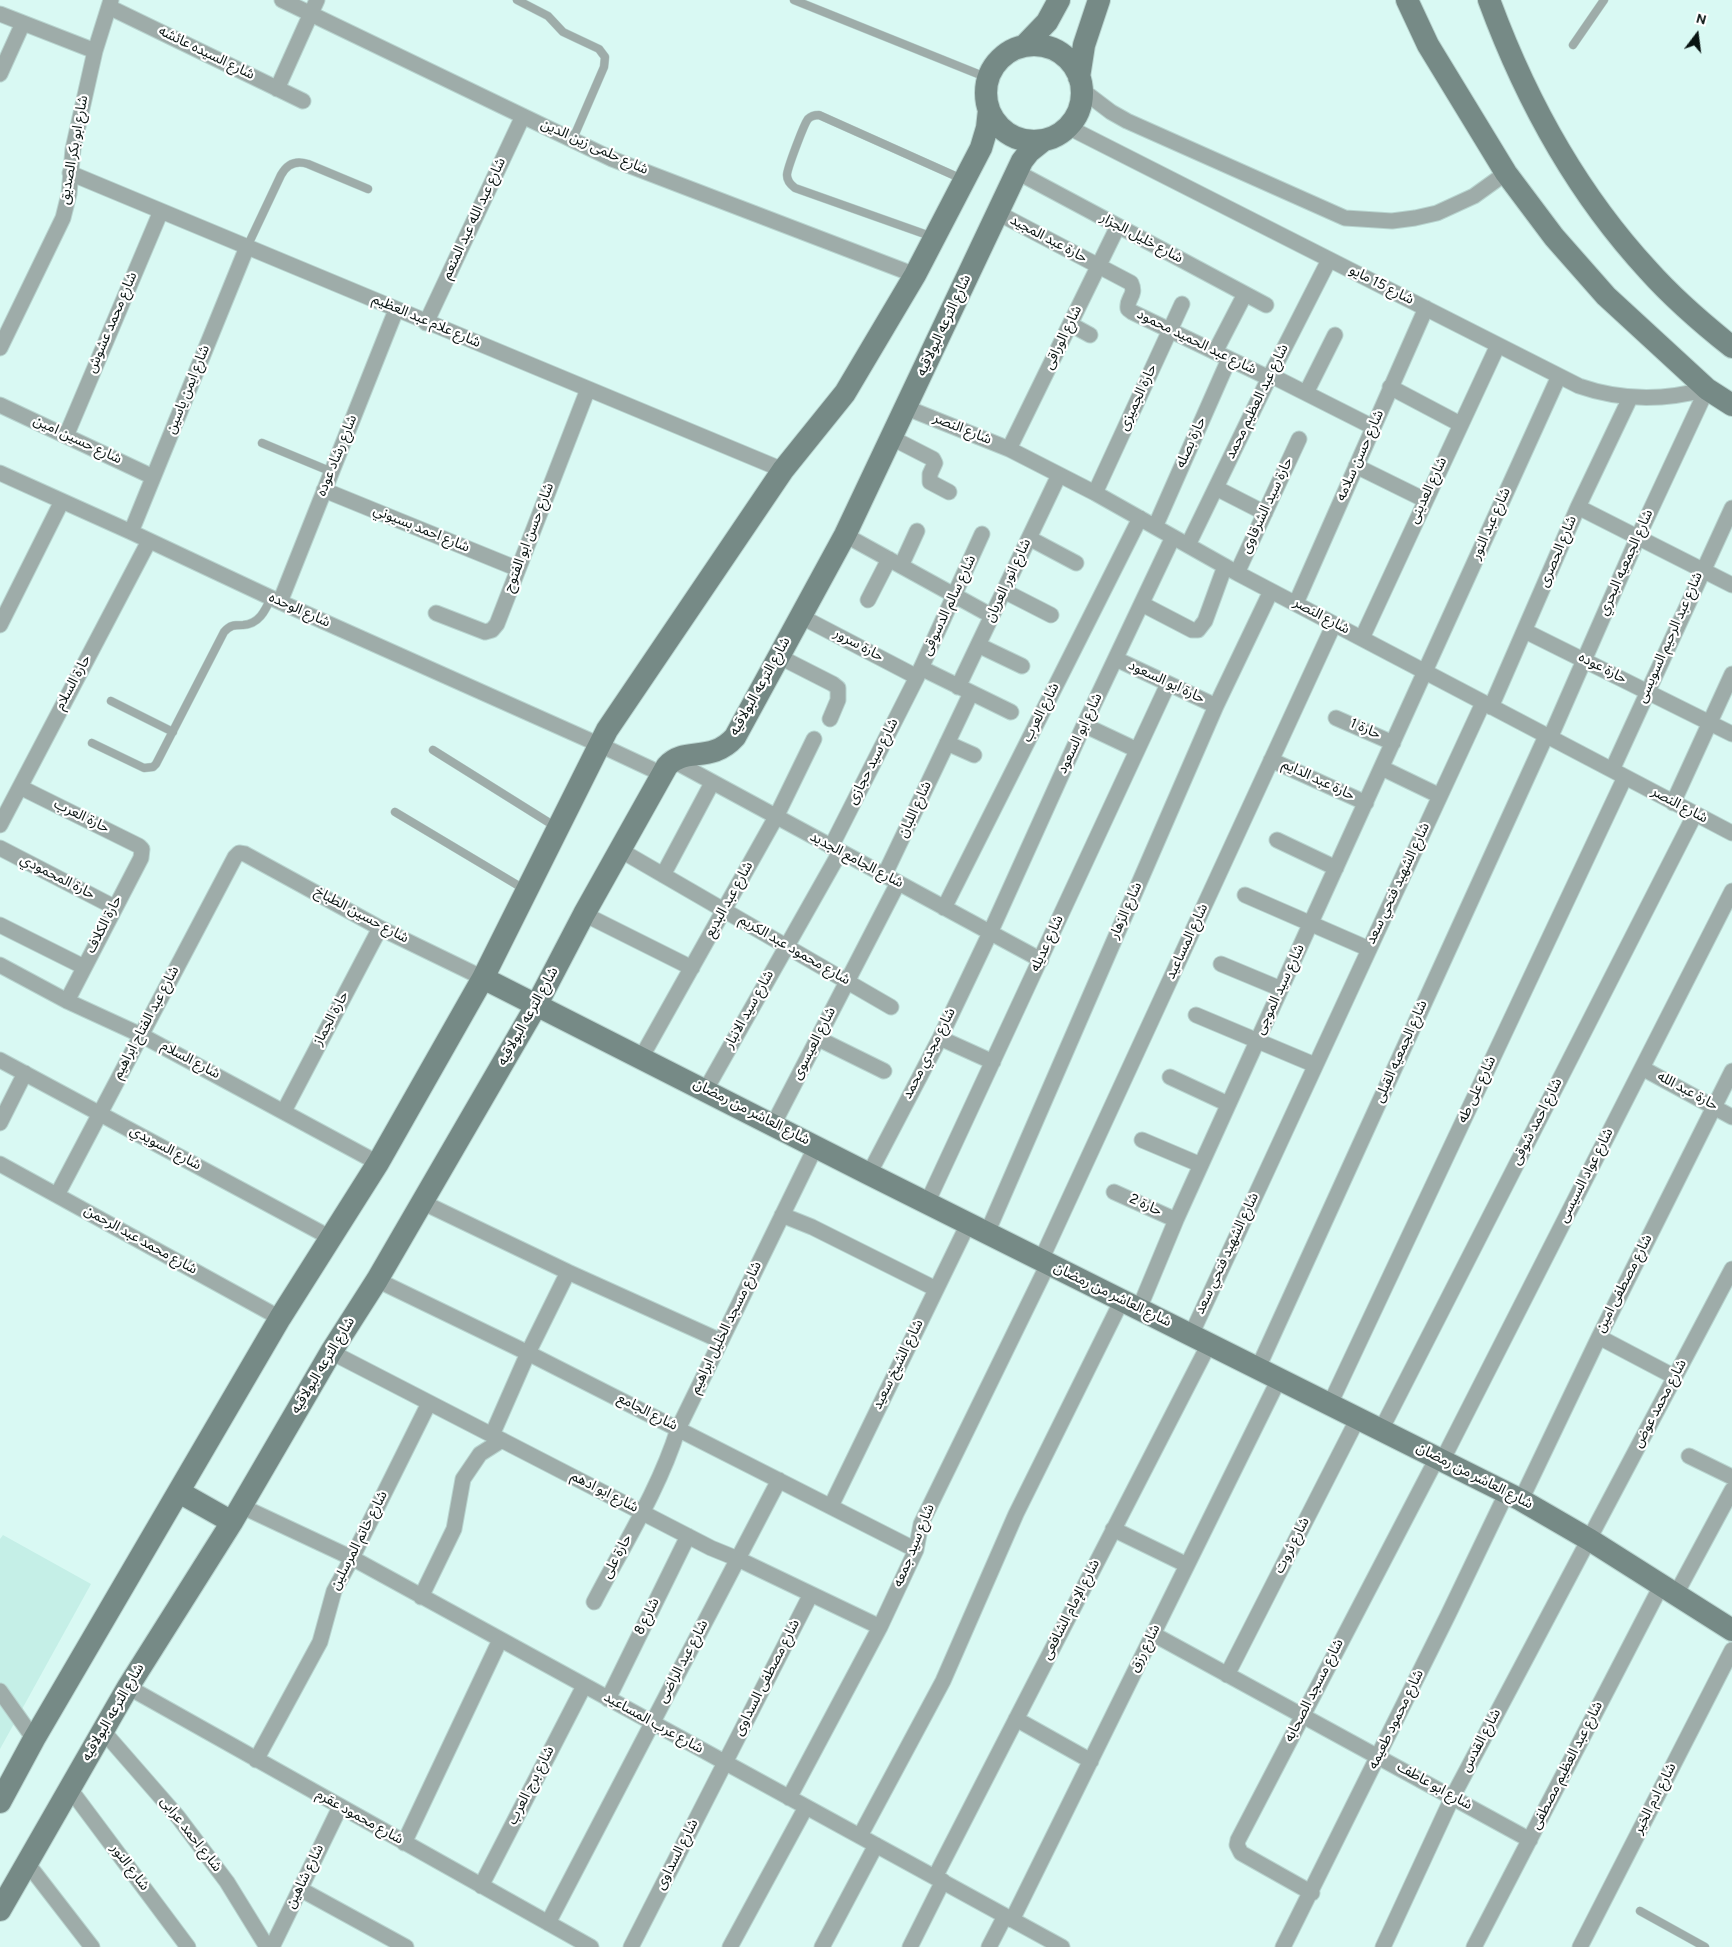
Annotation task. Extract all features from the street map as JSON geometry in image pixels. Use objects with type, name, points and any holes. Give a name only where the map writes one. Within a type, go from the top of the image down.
[{"type":"street","name":"شارع حلمى زين الدين","points":[[282,0],[314,7],[572,141],[612,159],[915,275]]},
{"type":"street","points":[[1024,46],[1047,22],[1059,0]]},
{"type":"street","points":[[988,110],[997,125],[1011,135],[1027,141],[1044,140],[1057,136],[1068,127],[1076,116],[1081,104],[1080,84],[1084,45],[1099,0]]},
{"type":"street","points":[[1407,0],[1428,45],[1506,173],[1554,237],[1606,296],[1707,389],[1732,405]]},
{"type":"street","points":[[1489,0],[1524,85],[1561,154],[1605,218],[1648,271],[1704,325],[1732,347]]},
{"type":"street","name":"شارع ابو بكر الصديق","points":[[0,348],[63,218],[69,194],[72,150],[95,50],[110,3]]},
{"type":"street","name":"شارع السيده عائشه","points":[[110,3],[303,101]]},
{"type":"street","points":[[277,89],[314,7]]},
{"type":"street","points":[[0,14],[95,50]]},
{"type":"street","points":[[0,74],[23,22]]},
{"type":"street","points":[[0,1802],[34,1739],[280,1318],[378,1163],[483,978],[600,744],[613,722],[783,470],[845,393],[915,275],[984,138],[988,110],[986,94],[988,78],[994,66],[1012,51],[1024,46],[1041,46],[1057,51],[1070,62],[1080,84],[1111,112],[1127,121],[1345,218],[1392,221],[1437,213],[1474,196],[1506,173]]},
{"type":"street","name":"شارع عبد الله عبد المنعم","points":[[426,323],[523,116]]},
{"type":"street","name":"شارع 15 مايو","points":[[1068,127],[1559,376],[1595,391],[1630,398],[1669,398],[1707,389]]},
{"type":"street","name":"شارع الترعه البولاقيه","points":[[0,1910],[128,1688],[236,1514],[330,1352],[377,1280],[536,1006],[584,914],[667,767],[683,756],[713,752],[727,746],[735,737],[845,535],[907,408],[1017,172],[1029,152],[1044,140]]},
{"type":"street","name":"شارع خليل الجزار","points":[[1017,172],[1266,306]]},
{"type":"street","name":"شارع علام عبد العظيم","points":[[70,173],[426,323],[783,470]]},
{"type":"street","name":"شارع محمد عشوش","points":[[66,436],[161,211]]},
{"type":"street","name":"حارة عبد المجيد","points":[[998,213],[1099,266]]},
{"type":"street","name":"شارع الوراقى","points":[[1009,449],[1118,226]]},
{"type":"street","name":"شارع ايمن ياسين","points":[[131,532],[247,247]]},
{"type":"street","name":"شارع عبد العظيم محمد","points":[[1188,545],[1329,260]]},
{"type":"street","name":"شارع عبد الحميد محمود","points":[[1099,266],[1131,283],[1134,289],[1127,305],[1128,310],[1306,393],[1373,427]]},
{"type":"street","name":"حارة بصله","points":[[1155,527],[1245,294]]},
{"type":"street","name":"حارة الجميزى","points":[[1095,493],[1182,304]]},
{"type":"street","name":"شارع حسن سلامه","points":[[1296,603],[1426,308]]},
{"type":"street","name":"شارع رشاد عوده","points":[[276,600],[332,472],[396,310]]},
{"type":"street","points":[[1070,324],[1090,335]]},
{"type":"street","points":[[1306,393],[1335,336]]},
{"type":"street","name":"شارع العدينى","points":[[1362,638],[1498,345]]},
{"type":"street","name":"شارع عبد النور","points":[[1426,672],[1559,376]]},
{"type":"street","points":[[1390,388],[1460,424]]},
{"type":"street","name":"شارع حسن ابو الفتوح","points":[[436,613],[485,632],[492,630],[497,624],[588,389]]},
{"type":"street","name":"شارع الجمعيه البحري","points":[[1548,737],[1707,389]]},
{"type":"street","name":"شارع الحصرى","points":[[1487,705],[1525,631],[1578,507],[1630,398]]},
{"type":"street","name":"شارع حسين امين","points":[[0,405],[153,477]]},
{"type":"street","name":"شارع النصر","points":[[907,408],[1009,449],[1059,474],[1231,570],[1732,833]]},
{"type":"street","points":[[892,438],[932,459],[935,463],[930,474],[930,482],[949,492]]},
{"type":"street","name":"حارة سيد الشرقاوى","points":[[1142,604],[1192,630],[1198,630],[1205,621],[1231,570],[1265,513],[1299,439]]},
{"type":"street","points":[[1356,466],[1425,500]]},
{"type":"street","name":"شارع الوحده","points":[[0,473],[276,600],[600,744],[667,767]]},
{"type":"street","name":"شارع انور العريان","points":[[964,690],[978,645],[1059,474]]},
{"type":"street","points":[[1216,488],[1265,513]]},
{"type":"street","name":"شارع احمد بسيوني","points":[[324,490],[518,569]]},
{"type":"street","points":[[0,625],[62,501]]},
{"type":"street","points":[[1578,507],[1732,585]]},
{"type":"street","name":"شارع عبد الرحيم السويسى","points":[[1619,774],[1647,693],[1732,508]]},
{"type":"street","name":"شارع العرب","points":[[944,908],[1140,518]]},
{"type":"street","points":[[868,600],[916,531]]},
{"type":"street","name":"شارع سالم الدسوقى","points":[[919,673],[982,534]]},
{"type":"street","points":[[845,535],[992,616]]},
{"type":"street","name":"شارع ابو السعود","points":[[990,933],[1084,725],[1173,537]]},
{"type":"street","points":[[1029,538],[1076,563]]},
{"type":"street","name":"حارة السلام","points":[[0,825],[149,541]]},
{"type":"street","points":[[1004,591],[1051,615]]},
{"type":"street","name":"شارع الزهار","points":[[977,1228],[1216,706],[1271,591]]},
{"type":"street","name":"حارة سرور","points":[[800,616],[919,673],[964,690],[1011,712]]},
{"type":"street","name":"شارع المساعيد","points":[[1045,1262],[1334,624]]},
{"type":"street","name":"حارة عوده","points":[[1525,631],[1732,734]]},
{"type":"street","points":[[978,645],[1022,666]]},
{"type":"street","points":[[778,656],[838,688],[838,700],[830,719]]},
{"type":"street","name":"حارة ابو السعود","points":[[1116,660],[1216,706]]},
{"type":"street","name":"شارع سيد الموجى","points":[[860,1836],[943,1682],[1016,1514],[1176,1220],[1426,672]]},
{"type":"street","name":"شارع سيد حجازى","points":[[835,849],[919,673]]},
{"type":"street","points":[[1673,803],[1732,674]]},
{"type":"street","name":"شارع عديله","points":[[927,1203],[1168,684]]},
{"type":"street","name":"شارع اللبان","points":[[891,880],[947,743],[964,690]]},
{"type":"street","name":"شارع الشهيد فتحي سعد","points":[[1200,1339],[1315,1065],[1440,796],[1487,705]]},
{"type":"street","name":"حارة 1","points":[[1336,718],[1393,743]]},
{"type":"street","points":[[1084,725],[1137,750]]},
{"type":"street","name":"شارع الجمعيه القبلى","points":[[1258,1368],[1548,737]]},
{"type":"street","name":"شارع عبد البديع","points":[[641,1058],[776,817],[814,739]]},
{"type":"street","points":[[947,743],[974,755]]},
{"type":"street","name":"حارة عبد الدايم","points":[[1271,760],[1366,803]]},
{"type":"street","name":"شارع الجامع الجديد","points":[[667,767],[712,783],[1041,960]]},
{"type":"street","points":[[1382,768],[1440,796]]},
{"type":"street","name":"شارع على طه","points":[[1330,1404],[1619,774]]},
{"type":"street","points":[[663,875],[712,783]]},
{"type":"street","name":"حارة العرب","points":[[20,787],[140,846],[142,849]]},
{"type":"street","name":"شارع احمد شوقى","points":[[1381,1430],[1695,814]]},
{"type":"street","points":[[1277,840],[1336,868]]},
{"type":"street","name":"حارة المحمودي","points":[[0,848],[114,907]]},
{"type":"street","name":"حارة الكلاف","points":[[67,1001],[140,858],[142,849]]},
{"type":"street","name":"شارع سيد الانبار","points":[[705,1091],[786,946],[835,849]]},
{"type":"street","name":"شارع محمود عبد الكريم","points":[[620,850],[890,1007]]},
{"type":"street","name":"شارع حسين الطباخ","points":[[239,853],[246,854],[380,928],[483,978]]},
{"type":"street","name":"شارع عبد الفتاح ابراهيم","points":[[57,1196],[235,856],[239,853]]},
{"type":"street","name":"شارع العيسوى","points":[[773,1125],[847,981],[891,880]]},
{"type":"street","name":"شارع عواد السيسى","points":[[1440,1459],[1732,891]]},
{"type":"street","points":[[1246,895],[1369,950]]},
{"type":"street","points":[[584,914],[692,968]]},
{"type":"street","points":[[0,925],[84,967]]},
{"type":"street","name":"حارة الجماز","points":[[284,1111],[380,928]]},
{"type":"street","name":"شارع مجدي محمد","points":[[869,1174],[940,1038],[990,933]]},
{"type":"street","points":[[1221,964],[1281,989]]},
{"type":"street","name":"شارع السلام","points":[[0,965],[67,1001],[141,1035],[378,1163]]},
{"type":"street","name":"شارع العاشر من رمضان","points":[[483,978],[869,1174],[1514,1496],[1590,1540],[1732,1630]]},
{"type":"street","points":[[1196,1015],[1315,1065]]},
{"type":"street","points":[[817,1038],[884,1071]]},
{"type":"street","points":[[940,1038],[993,1062]]},
{"type":"street","name":"شارع السويدي","points":[[0,1060],[331,1238]]},
{"type":"street","name":"حارة عبد الله","points":[[1642,1068],[1732,1117]]},
{"type":"street","name":"شارع مصطفى امين","points":[[1514,1496],[1598,1337],[1732,1071]]},
{"type":"street","points":[[0,1124],[25,1073]]},
{"type":"street","points":[[1170,1077],[1228,1104]]},
{"type":"street","points":[[1142,1140],[1201,1165]]},
{"type":"street","name":"شارع مسجد الخليل ابراهيم","points":[[642,1512],[672,1447],[678,1429],[816,1146]]},
{"type":"street","name":"شارع محمد عبد الرحمن","points":[[0,1164],[280,1318]]},
{"type":"street","name":"حارة 2","points":[[1114,1192],[1176,1220]]},
{"type":"street","points":[[422,1202],[568,1272],[721,1341]]},
{"type":"street","points":[[782,1215],[812,1227],[936,1289]]},
{"type":"street","name":"شارع الشيخ سعيد","points":[[831,1506],[936,1289],[977,1228]]},
{"type":"street","name":"شارع سيد جمعه","points":[[789,1798],[880,1627],[916,1550],[921,1524],[1045,1262]]},
{"type":"street","name":"شارع محمد عوض","points":[[1590,1540],[1732,1269]]},
{"type":"street","points":[[421,1597],[454,1529],[463,1479],[480,1454],[497,1438],[528,1353],[568,1272]]},
{"type":"street","name":"شارع الجامع","points":[[377,1280],[528,1353],[916,1550]]},
{"type":"street","points":[[1598,1337],[1675,1377]]},
{"type":"street","name":"شارع الإمام الشافعى","points":[[910,1947],[939,1879],[1016,1719],[1113,1530],[1200,1339]]},
{"type":"street","name":"شارع ابو ادهم","points":[[330,1352],[711,1548],[738,1558],[880,1627]]},
{"type":"street","name":"شارع رزق","points":[[989,1947],[1009,1918],[1090,1761],[1279,1379]]},
{"type":"street","name":"شارع خاتم المرسلين","points":[[256,1760],[320,1642],[334,1591],[429,1403]]},
{"type":"street","name":"شارع ثروت","points":[[1228,1675],[1358,1418]]},
{"type":"street","points":[[1689,1456],[1732,1477]]},
{"type":"street","name":"شارع مسجد الصحابه","points":[[1312,1893],[1241,1854],[1237,1845],[1238,1840],[1302,1716],[1440,1459]]},
{"type":"street","name":"شارع عبد الراضى","points":[[548,1923],[779,1480]]},
{"type":"street","name":"شارع عبد العظيم مصطفى","points":[[1474,1947],[1530,1840],[1669,1589],[1732,1490]]},
{"type":"street","points":[[179,1492],[236,1514]]},
{"type":"street","name":"شارع محمود طعيمه","points":[[1284,1947],[1378,1757],[1514,1496]]},
{"type":"street","name":"حارة على","points":[[594,1602],[642,1512]]},
{"type":"street","name":"شارع عرب المساعيد","points":[[236,1514],[352,1558],[1062,1947]]},
{"type":"street","points":[[1113,1530],[1187,1565]]},
{"type":"street","name":"شارع 8","points":[[608,1699],[688,1536]]},
{"type":"street","name":"شارع القدس","points":[[1383,1947],[1452,1798],[1590,1540]]},
{"type":"street","name":"شارع مصطفى السداوى","points":[[724,1762],[811,1594]]},
{"type":"street","name":"شارع ابو عاطف","points":[[1153,1634],[1530,1840]]},
{"type":"street","points":[[404,1843],[500,1640]]},
{"type":"street","name":"شارع ادم الخير","points":[[1580,1947],[1732,1650]]},
{"type":"street","name":"شارع برج العرب","points":[[481,1886],[584,1686]]},
{"type":"street","name":"شارع محمود عقرم","points":[[128,1688],[586,1946]]},
{"type":"street","points":[[0,1691],[34,1739]]},
{"type":"street","points":[[1016,1719],[1090,1761]]},
{"type":"street","name":"شارع احمد عرابى","points":[[103,1731],[178,1817],[227,1882],[267,1947]]},
{"type":"street","name":"شارع السداوى","points":[[631,1947],[724,1762]]},
{"type":"street","name":"شارع النور","points":[[70,1789],[188,1947]]},
{"type":"street","name":"شارع شاهين","points":[[272,1947],[340,1806]]},
{"type":"street","points":[[730,1947],[806,1807]]},
{"type":"street","points":[[822,1947],[876,1845]]},
{"type":"street","points":[[27,1863],[92,1947]]},
{"type":"street","points":[[300,1889],[406,1947]]},
{"type":"lane","points":[[517,0],[548,16],[563,32],[599,50],[605,57],[604,67],[572,141]]},
{"type":"lane","points":[[794,0],[988,78]]},
{"type":"lane","points":[[1574,45],[1604,0]]},
{"type":"lane","points":[[934,238],[791,185],[787,176],[788,171],[807,121],[810,117],[819,115],[964,180]]},
{"type":"lane","points":[[247,247],[287,166],[297,162],[308,164],[368,189]]},
{"type":"lane","points":[[262,443],[332,472]]},
{"type":"lane","points":[[92,743],[139,766],[148,768],[156,764],[224,632],[232,626],[248,624],[258,620],[276,600]]},
{"type":"lane","points":[[110,701],[173,732]]},
{"type":"lane","points":[[433,750],[558,828]]},
{"type":"lane","points":[[395,812],[527,890]]},
{"type":"lane","points":[[1640,1911],[1705,1947]]},
{"type":"shaded area","points":[[3,1535],[91,1584],[0,1749],[0,1539]]}]
